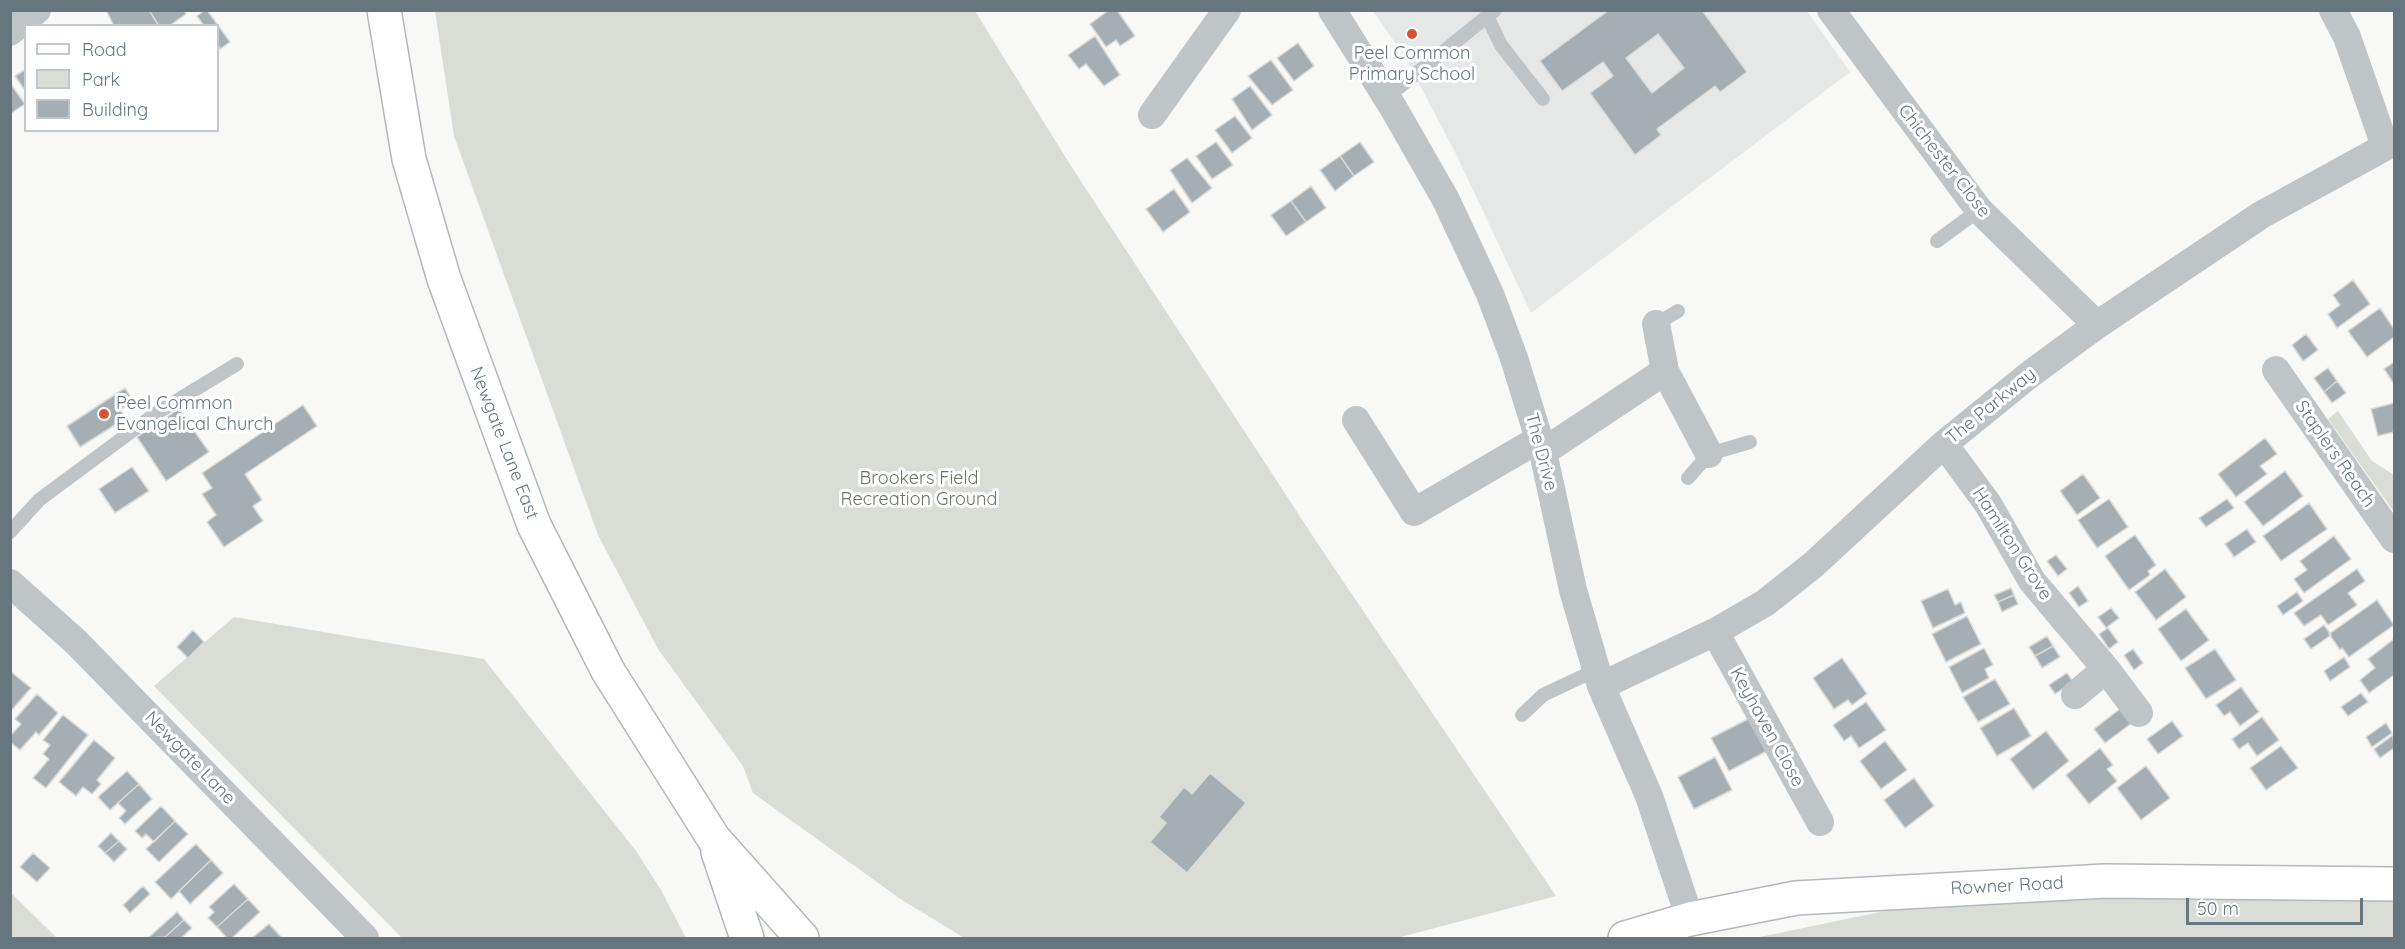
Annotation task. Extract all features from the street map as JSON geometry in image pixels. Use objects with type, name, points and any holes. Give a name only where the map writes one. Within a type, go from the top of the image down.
[{"type":"main road","name":"Newgate Lane East","points":[[384,10],[409,159],[444,279],[534,525],[608,671],[714,839],[802,939]]},
{"type":"main road","name":"Newgate Lane East","points":[[714,839],[747,939]]},
{"type":"main road","name":"Rowner Road","points":[[1625,939],[1690,919],[1796,898],[2105,880],[2394,884]]},
{"type":"street","points":[[10,33],[38,10]]},
{"type":"street","points":[[1152,115],[1227,10]]},
{"type":"street","name":"The Drive","points":[[1332,10],[1387,97],[1446,200],[1490,294],[1514,358],[1541,446],[1573,590],[1598,678],[1649,796],[1690,919]]},
{"type":"street","name":"Chichester Close","points":[[1831,10],[1979,210],[2097,325]]},
{"type":"street","points":[[2333,10],[2347,37],[2390,144]]},
{"type":"street","name":"The Parkway","points":[[1598,678],[1715,632],[1765,603],[1814,565],[1944,444],[2029,375],[2097,325],[2261,215],[2390,144]]},
{"type":"street","points":[[1667,317],[1665,371],[1709,454]]},
{"type":"street","name":"Staplers Reach","points":[[2276,370],[2394,539]]},
{"type":"street","points":[[1356,420],[1414,512],[1541,446],[1665,371]]},
{"type":"street","name":"Hamilton Grove","points":[[1944,444],[1988,504],[2032,581],[2139,712]]},
{"type":"street","name":"Newgate Lane","points":[[10,583],[76,642],[365,939]]},
{"type":"street","name":"Keyhaven Close","points":[[1715,632],[1820,822]]},
{"type":"street","points":[[2076,695],[2106,669]]},
{"type":"lane","points":[[1387,97],[1491,13],[1501,45],[1543,99]]},
{"type":"lane","points":[[1937,241],[1979,210]]},
{"type":"lane","points":[[10,532],[39,500],[155,414],[237,364]]},
{"type":"lane","points":[[1688,478],[1709,454],[1750,442]]},
{"type":"lane","points":[[1522,715],[1543,695],[1598,678]]},
{"type":"shaded area","points":[[1373,11],[1807,11],[1850,72],[1531,313],[1456,154],[1405,57]]},
{"type":"green space","name":"Brookers Field Recreation Ground","points":[[435,11],[975,11],[1071,166],[1320,547],[1556,896],[1397,938],[964,938],[899,898],[753,793],[743,766],[658,649],[598,535],[454,136]]},
{"type":"green space","points":[[2338,411],[2372,461],[2394,475],[2394,512],[2328,419]]},
{"type":"green space","points":[[234,617],[484,659],[636,851],[661,890],[686,938],[402,938],[154,686]]},
{"type":"green space","points":[[1986,890],[2394,901],[2394,938],[1755,938]]},
{"type":"green space","points":[[11,893],[57,938],[11,938]]},
{"type":"building","points":[[106,10],[149,10],[158,24],[113,24]]},
{"type":"building","points":[[149,10],[184,10],[186,14],[172,24],[158,24]]},
{"type":"building","points":[[207,10],[217,24],[203,24],[197,16]]},
{"type":"building","points":[[1109,10],[1117,10],[1135,36],[1120,46],[1116,40],[1106,47],[1090,24]]},
{"type":"building","points":[[1609,10],[1702,10],[1747,72],[1720,92],[1715,86],[1657,129],[1661,135],[1635,155],[1590,93],[1613,76],[1603,62],[1562,91],[1540,61]],"holes":[[[1658,34],[1684,68],[1652,93],[1626,58]]]},
{"type":"building","points":[[219,27],[230,42],[220,49],[219,47]]},
{"type":"building","points":[[1095,36],[1120,75],[1104,86],[1086,64],[1079,69],[1068,55]]},
{"type":"building","points":[[1298,43],[1314,66],[1294,81],[1277,58]]},
{"type":"building","points":[[1271,60],[1293,90],[1272,105],[1248,76]]},
{"type":"building","points":[[24,70],[24,89],[15,76]]},
{"type":"building","points":[[10,83],[24,105],[10,114]]},
{"type":"building","points":[[1250,86],[1272,115],[1252,130],[1232,99]]},
{"type":"building","points":[[1235,116],[1252,138],[1232,153],[1215,130]]},
{"type":"building","points":[[1216,142],[1233,165],[1212,179],[1196,156]]},
{"type":"building","points":[[1360,142],[1374,162],[1354,176],[1340,156]]},
{"type":"building","points":[[1340,156],[1354,176],[1335,191],[1320,170]]},
{"type":"building","points":[[1187,158],[1212,188],[1192,203],[1170,170]]},
{"type":"building","points":[[1311,186],[1326,208],[1306,222],[1291,201]]},
{"type":"building","points":[[1174,189],[1190,212],[1163,232],[1146,209]]},
{"type":"building","points":[[1291,201],[1306,222],[1286,236],[1271,215]]},
{"type":"building","points":[[2353,280],[2370,304],[2337,328],[2328,314],[2340,305],[2333,295]]},
{"type":"building","points":[[2380,308],[2394,329],[2394,337],[2367,357],[2348,331]]},
{"type":"building","points":[[2306,334],[2318,350],[2303,361],[2292,345]]},
{"type":"building","points":[[2394,362],[2394,384],[2384,369]]},
{"type":"building","points":[[2328,368],[2337,381],[2324,392],[2314,378]]},
{"type":"building","points":[[2337,381],[2346,393],[2332,403],[2324,392]]},
{"type":"building","name":"Peel Common Evangelical Church","points":[[125,388],[133,401],[120,410],[126,418],[80,447],[67,426]]},
{"type":"building","points":[[2394,403],[2394,432],[2378,436],[2371,409]]},
{"type":"building","points":[[303,405],[317,426],[245,474],[262,500],[253,506],[263,521],[224,547],[207,522],[216,515],[202,494],[212,488],[202,473]]},
{"type":"building","points":[[179,409],[209,452],[166,481],[137,437]]},
{"type":"building","points":[[2265,438],[2277,454],[2260,466],[2267,474],[2236,497],[2218,474]]},
{"type":"building","points":[[132,467],[149,491],[115,513],[99,489]]},
{"type":"building","points":[[2285,471],[2303,496],[2263,526],[2244,502]]},
{"type":"building","points":[[2083,474],[2100,498],[2077,515],[2060,491]]},
{"type":"building","points":[[2109,499],[2128,527],[2097,548],[2078,520]]},
{"type":"building","points":[[2227,499],[2234,508],[2206,527],[2199,518]]},
{"type":"building","points":[[2309,503],[2327,529],[2281,561],[2263,536]]},
{"type":"building","points":[[2247,529],[2256,542],[2234,557],[2225,544]]},
{"type":"building","points":[[2135,535],[2156,565],[2148,571],[2150,575],[2129,590],[2105,556]]},
{"type":"building","points":[[2334,536],[2351,559],[2304,593],[2294,579],[2307,570],[2300,561]]},
{"type":"building","points":[[2056,555],[2067,569],[2058,576],[2047,561]]},
{"type":"building","points":[[2165,569],[2186,597],[2156,620],[2135,592]]},
{"type":"building","points":[[2357,569],[2365,581],[2348,593],[2357,605],[2328,625],[2321,615],[2304,626],[2294,613]]},
{"type":"building","points":[[2078,586],[2088,601],[2079,607],[2069,593]]},
{"type":"building","points":[[2011,588],[2014,595],[1998,602],[1994,595]]},
{"type":"building","points":[[1948,589],[1955,605],[1961,602],[1965,613],[1933,628],[1921,601]]},
{"type":"building","points":[[2297,592],[2303,601],[2283,615],[2277,606]]},
{"type":"building","points":[[2014,595],[2018,604],[2002,612],[1998,602]]},
{"type":"building","points":[[2377,600],[2394,625],[2349,657],[2342,648],[2340,650],[2329,634]]},
{"type":"building","points":[[2111,608],[2119,618],[2106,628],[2098,617]]},
{"type":"building","points":[[2186,609],[2209,640],[2181,661],[2158,629]]},
{"type":"building","points":[[1967,616],[1981,644],[1946,662],[1932,634]]},
{"type":"building","points":[[2324,625],[2331,635],[2311,649],[2304,639]]},
{"type":"building","points":[[2108,628],[2118,642],[2109,649],[2099,634]]},
{"type":"building","points":[[193,630],[204,642],[188,658],[177,647]]},
{"type":"building","points":[[2047,636],[2053,646],[2035,656],[2029,647]]},
{"type":"building","points":[[2394,639],[2394,675],[2369,693],[2360,680],[2375,668],[2368,659]]},
{"type":"building","points":[[2053,646],[2060,657],[2042,668],[2035,656]]},
{"type":"building","points":[[1984,648],[1993,665],[1985,669],[1989,678],[1962,693],[1949,667]]},
{"type":"building","points":[[2133,649],[2143,663],[2134,670],[2124,655]]},
{"type":"building","points":[[2215,649],[2236,680],[2206,699],[2185,668]]},
{"type":"building","points":[[2344,657],[2350,667],[2330,681],[2324,671]]},
{"type":"building","points":[[1842,658],[1867,694],[1852,705],[1848,700],[1834,709],[1813,678]]},
{"type":"building","points":[[10,671],[31,688],[10,712]]},
{"type":"building","points":[[2067,673],[2073,682],[2055,694],[2049,685]]},
{"type":"building","points":[[1995,679],[2010,704],[1978,722],[1963,697]]},
{"type":"building","points":[[2241,687],[2259,712],[2240,726],[2230,712],[2224,716],[2216,705]]},
{"type":"building","points":[[2361,693],[2368,702],[2348,716],[2341,707]]},
{"type":"building","points":[[37,694],[58,713],[39,735],[36,732],[20,750],[10,742],[10,736],[21,724],[15,719]]},
{"type":"building","points":[[1866,702],[1886,730],[1859,748],[1851,736],[1844,741],[1833,725]]},
{"type":"building","points":[[2125,705],[2136,720],[2105,743],[2094,729]]},
{"type":"building","points":[[2014,708],[2031,736],[1997,756],[1980,728]]},
{"type":"building","points":[[63,715],[88,735],[46,788],[33,778],[49,759],[43,754],[50,745],[43,740]]},
{"type":"building","points":[[2262,717],[2279,740],[2257,756],[2248,743],[2239,749],[2232,739]]},
{"type":"building","points":[[1750,718],[1767,751],[1729,771],[1711,738]]},
{"type":"building","points":[[2172,721],[2183,736],[2158,754],[2147,739]]},
{"type":"building","points":[[2386,723],[2392,733],[2372,747],[2366,737]]},
{"type":"building","points":[[2046,731],[2069,761],[2033,790],[2010,759]]},
{"type":"building","points":[[2393,735],[2394,748],[2380,758],[2374,749]]},
{"type":"building","points":[[94,740],[115,758],[97,780],[101,784],[92,794],[83,787],[76,796],[59,782]]},
{"type":"building","points":[[1885,741],[1907,770],[1881,789],[1860,761]]},
{"type":"building","points":[[2281,746],[2298,768],[2266,790],[2250,768]]},
{"type":"building","points":[[2100,748],[2113,765],[2107,769],[2117,781],[2089,804],[2066,775]]},
{"type":"building","points":[[1715,757],[1732,790],[1694,809],[1678,777]]},
{"type":"building","points":[[2146,766],[2170,798],[2141,820],[2117,788]]},
{"type":"building","points":[[127,771],[139,784],[110,810],[98,797]]},
{"type":"building","points":[[1210,773],[1246,803],[1187,873],[1150,842],[1166,823],[1159,817],[1184,787],[1192,794]]},
{"type":"building","points":[[1914,778],[1934,806],[1905,828],[1884,800]]},
{"type":"building","points":[[139,784],[152,799],[125,824],[119,818],[126,811],[118,803]]},
{"type":"building","points":[[161,806],[175,821],[154,842],[146,834],[142,838],[135,831]]},
{"type":"building","points":[[175,821],[188,834],[159,862],[146,849]]},
{"type":"building","points":[[111,833],[119,841],[105,853],[98,846]]},
{"type":"building","points":[[119,841],[127,849],[114,862],[105,853]]},
{"type":"building","points":[[196,844],[211,860],[171,899],[155,882]]},
{"type":"building","points":[[33,853],[50,868],[37,882],[20,867]]},
{"type":"building","points":[[211,860],[223,873],[190,904],[179,891]]},
{"type":"building","points":[[234,884],[248,899],[217,927],[208,918],[214,912],[209,907]]},
{"type":"building","points":[[143,886],[150,894],[130,913],[123,905]]},
{"type":"building","points":[[248,899],[260,912],[232,938],[227,938],[217,927]]},
{"type":"building","points":[[177,912],[184,920],[165,937],[148,938]]},
{"type":"building","points":[[184,920],[192,928],[181,938],[165,937]]},
{"type":"building","points":[[269,924],[282,938],[252,938]]},
{"type":"place","name":"Peel Common Primary School","points":[[1412,34]]},
{"type":"place","name":"Peel Common Evangelical Church","points":[[104,414]]}]
